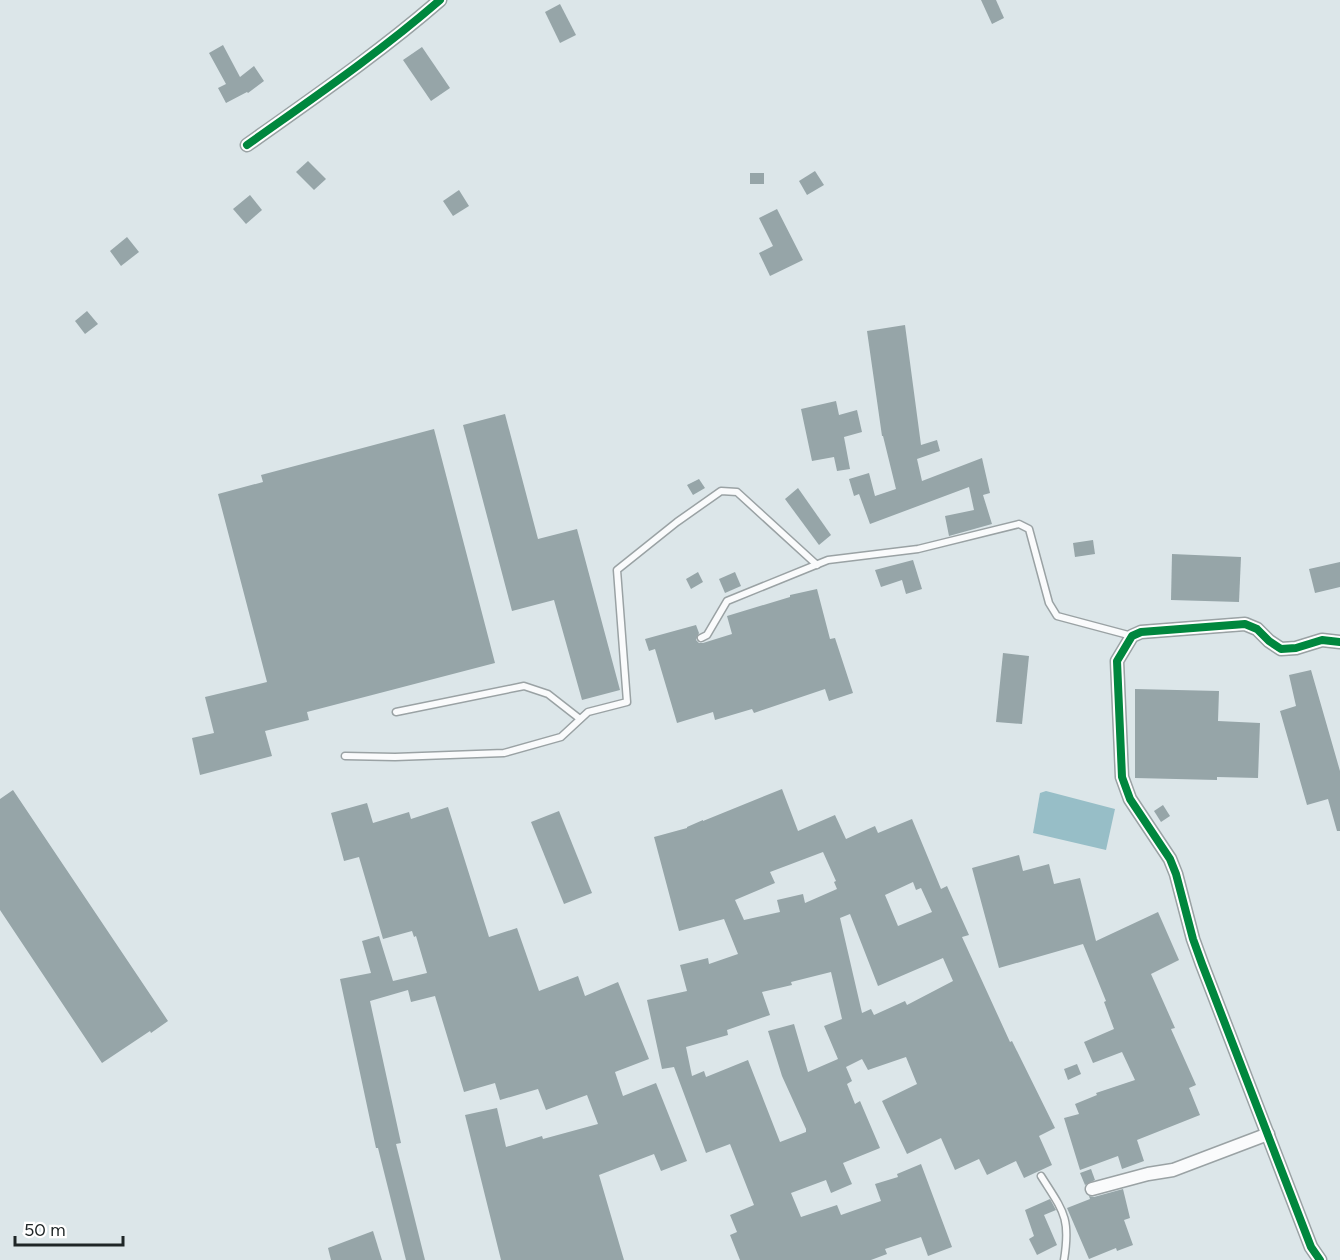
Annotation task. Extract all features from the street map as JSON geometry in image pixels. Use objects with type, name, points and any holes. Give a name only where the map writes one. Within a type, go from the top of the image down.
[{"type":"street","points":[[247,145],[347,75],[440,0]]},
{"type":"street","points":[[1320,1260],[1311,1247],[1196,947],[1176,874],[1161,843],[1130,799],[1122,777],[1117,661],[1132,636],[1141,632],[1245,624],[1257,629],[1281,649],[1296,648],[1322,640],[1340,642]]},
{"type":"street","points":[[1092,1189],[1148,1174],[1173,1170],[1268,1134]]},
{"type":"lane","points":[[345,756],[395,757],[504,753],[561,737],[588,712],[627,702],[617,570],[677,522],[721,491],[736,492],[817,565]]},
{"type":"lane","points":[[701,638],[707,635],[727,601],[828,560],[918,549],[1019,524],[1029,529],[1049,603],[1057,616],[1132,636]]},
{"type":"lane","points":[[396,712],[524,687],[548,694],[580,720]]},
{"type":"lane","points":[[1041,1176],[1064,1214],[1068,1237],[1064,1260]]},
{"type":"water","points":[[1046,791],[1115,809],[1106,850],[1033,833],[1040,793]]},
{"type":"building","points":[[981,0],[996,0],[1004,18],[992,24]]},
{"type":"building","points":[[560,4],[576,35],[560,43],[545,12]]},
{"type":"building","points":[[223,45],[240,77],[254,66],[264,81],[248,93],[226,103],[218,88],[226,84],[209,53]]},
{"type":"building","points":[[422,47],[450,88],[431,101],[403,60]]},
{"type":"building","points":[[308,161],[326,179],[314,190],[296,172]]},
{"type":"building","points":[[815,171],[824,185],[807,195],[799,181]]},
{"type":"building","points":[[750,173],[764,173],[764,184],[750,184]]},
{"type":"building","points":[[459,190],[469,206],[453,216],[443,201]]},
{"type":"building","points":[[250,195],[262,210],[246,224],[233,209]]},
{"type":"building","points":[[777,209],[803,260],[770,276],[759,253],[773,246],[759,218]]},
{"type":"building","points":[[127,237],[139,252],[121,266],[110,251]]},
{"type":"building","points":[[87,311],[98,324],[85,334],[75,321]]},
{"type":"building","points":[[905,325],[921,445],[937,440],[940,451],[917,459],[922,481],[982,458],[990,493],[983,495],[992,524],[949,536],[945,516],[974,510],[969,487],[870,524],[859,494],[854,496],[849,479],[869,473],[875,496],[896,489],[882,436],[867,331]]},
{"type":"building","points":[[836,401],[839,415],[857,410],[862,432],[844,437],[850,469],[837,471],[834,457],[812,461],[801,409]]},
{"type":"building","points":[[505,414],[538,539],[577,529],[620,690],[582,700],[554,600],[512,611],[463,425]]},
{"type":"building","points":[[434,429],[495,663],[307,712],[309,720],[265,731],[272,756],[200,775],[192,738],[214,733],[205,697],[267,682],[218,494],[263,482],[261,475]]},
{"type":"building","points":[[699,479],[705,488],[693,495],[687,485]]},
{"type":"building","points":[[798,488],[831,535],[819,545],[785,499]]},
{"type":"building","points":[[1093,540],[1095,554],[1075,557],[1073,543]]},
{"type":"building","points":[[1172,554],[1241,557],[1239,602],[1171,600]]},
{"type":"building","points":[[913,560],[922,589],[906,594],[902,580],[881,587],[875,570]]},
{"type":"building","points":[[1340,562],[1340,587],[1315,593],[1309,569]]},
{"type":"building","points":[[698,572],[703,582],[691,589],[686,579]]},
{"type":"building","points":[[735,572],[741,586],[725,593],[719,579]]},
{"type":"building","points":[[817,589],[830,639],[835,638],[853,693],[829,701],[825,689],[754,713],[752,709],[715,720],[713,712],[677,723],[655,649],[649,651],[645,639],[696,625],[699,633],[696,640],[703,643],[732,634],[727,616],[790,597],[790,595]]},
{"type":"building","points":[[1003,653],[1029,656],[1022,724],[996,722]]},
{"type":"building","points":[[1311,670],[1340,771],[1340,831],[1337,831],[1328,799],[1307,805],[1280,711],[1296,706],[1289,675]]},
{"type":"building","points":[[1135,689],[1219,691],[1218,721],[1260,723],[1258,778],[1217,777],[1217,780],[1135,778]]},
{"type":"building","points":[[782,789],[798,831],[835,815],[846,839],[875,826],[878,833],[912,819],[941,889],[947,886],[969,935],[962,937],[1010,1042],[1012,1041],[1055,1128],[1039,1136],[1052,1165],[1024,1178],[1016,1161],[987,1175],[979,1159],[955,1170],[941,1138],[907,1154],[882,1101],[917,1084],[906,1057],[868,1070],[862,1059],[846,1067],[852,1081],[847,1084],[855,1104],[860,1101],[880,1148],[843,1163],[852,1184],[831,1193],[826,1180],[791,1193],[801,1217],[837,1205],[841,1215],[881,1201],[875,1184],[898,1177],[897,1174],[921,1164],[952,1247],[928,1256],[921,1237],[885,1249],[887,1254],[871,1260],[740,1260],[730,1235],[737,1232],[730,1215],[754,1205],[730,1144],[706,1153],[674,1067],[662,1069],[647,1000],[687,991],[680,965],[708,958],[709,964],[738,954],[724,919],[679,931],[654,837],[703,821]],"holes":[[[823,852],[836,881],[834,882],[837,889],[805,903],[803,894],[777,900],[780,912],[744,920],[735,900],[775,883],[770,872]],[[913,882],[916,890],[921,888],[932,912],[898,926],[885,895]],[[850,914],[878,986],[943,958],[953,981],[907,1005],[905,1001],[874,1015],[871,1009],[862,1013],[840,918]],[[831,972],[842,1019],[824,1026],[838,1059],[808,1072],[794,1024],[768,1031],[782,1076],[806,1129],[806,1132],[780,1142],[748,1060],[706,1077],[704,1071],[692,1076],[686,1047],[728,1035],[727,1030],[770,1015],[762,992],[792,985],[791,982]]]},
{"type":"building","points":[[13,790],[168,1021],[102,1063],[0,910],[0,799]]},
{"type":"building","points":[[367,803],[373,823],[409,812],[411,819],[448,807],[489,937],[517,928],[539,991],[578,976],[585,996],[618,982],[649,1059],[615,1072],[623,1096],[656,1083],[687,1161],[661,1171],[654,1154],[599,1175],[624,1260],[501,1260],[465,1115],[497,1108],[506,1147],[542,1136],[543,1139],[598,1124],[587,1095],[546,1110],[538,1089],[500,1100],[495,1083],[464,1092],[435,996],[411,1002],[408,990],[370,1001],[401,1143],[396,1144],[425,1260],[406,1260],[378,1148],[376,1148],[340,979],[371,973],[362,941],[379,936],[393,981],[427,973],[416,936],[414,937],[412,931],[383,939],[359,857],[344,861],[331,813]]},
{"type":"building","points":[[1163,805],[1170,816],[1161,822],[1154,811]]},
{"type":"building","points":[[559,811],[592,893],[564,904],[531,822]]},
{"type":"building","points":[[1019,855],[1023,871],[1049,864],[1054,884],[1080,878],[1096,941],[1158,912],[1179,960],[1151,974],[1175,1028],[1171,1029],[1196,1085],[1189,1088],[1200,1115],[1137,1140],[1144,1161],[1122,1169],[1118,1156],[1080,1170],[1064,1118],[1079,1114],[1075,1104],[1097,1095],[1096,1093],[1135,1080],[1122,1052],[1093,1063],[1084,1042],[1114,1029],[1104,1002],[1106,1001],[1083,944],[999,968],[972,868]]},
{"type":"building","points":[[1077,1064],[1081,1074],[1068,1080],[1064,1069]]},
{"type":"building","points":[[1091,1169],[1095,1180],[1085,1185],[1080,1173]]},
{"type":"building","points":[[1123,1189],[1130,1218],[1124,1220],[1133,1245],[1117,1251],[1116,1248],[1089,1259],[1067,1208],[1090,1199],[1089,1196],[1094,1197]]},
{"type":"building","points":[[1050,1199],[1056,1210],[1044,1215],[1057,1245],[1037,1255],[1029,1239],[1034,1236],[1025,1210]]},
{"type":"building","points":[[373,1231],[382,1260],[331,1260],[328,1248]]},
{"type":"cycle path","points":[[247,145],[370,57],[440,0]]},
{"type":"cycle path","points":[[1320,1260],[1311,1247],[1202,964],[1170,859],[1130,799],[1122,777],[1117,661],[1132,636],[1141,632],[1245,624],[1257,629],[1281,649],[1296,648],[1322,640],[1340,642]]}]
